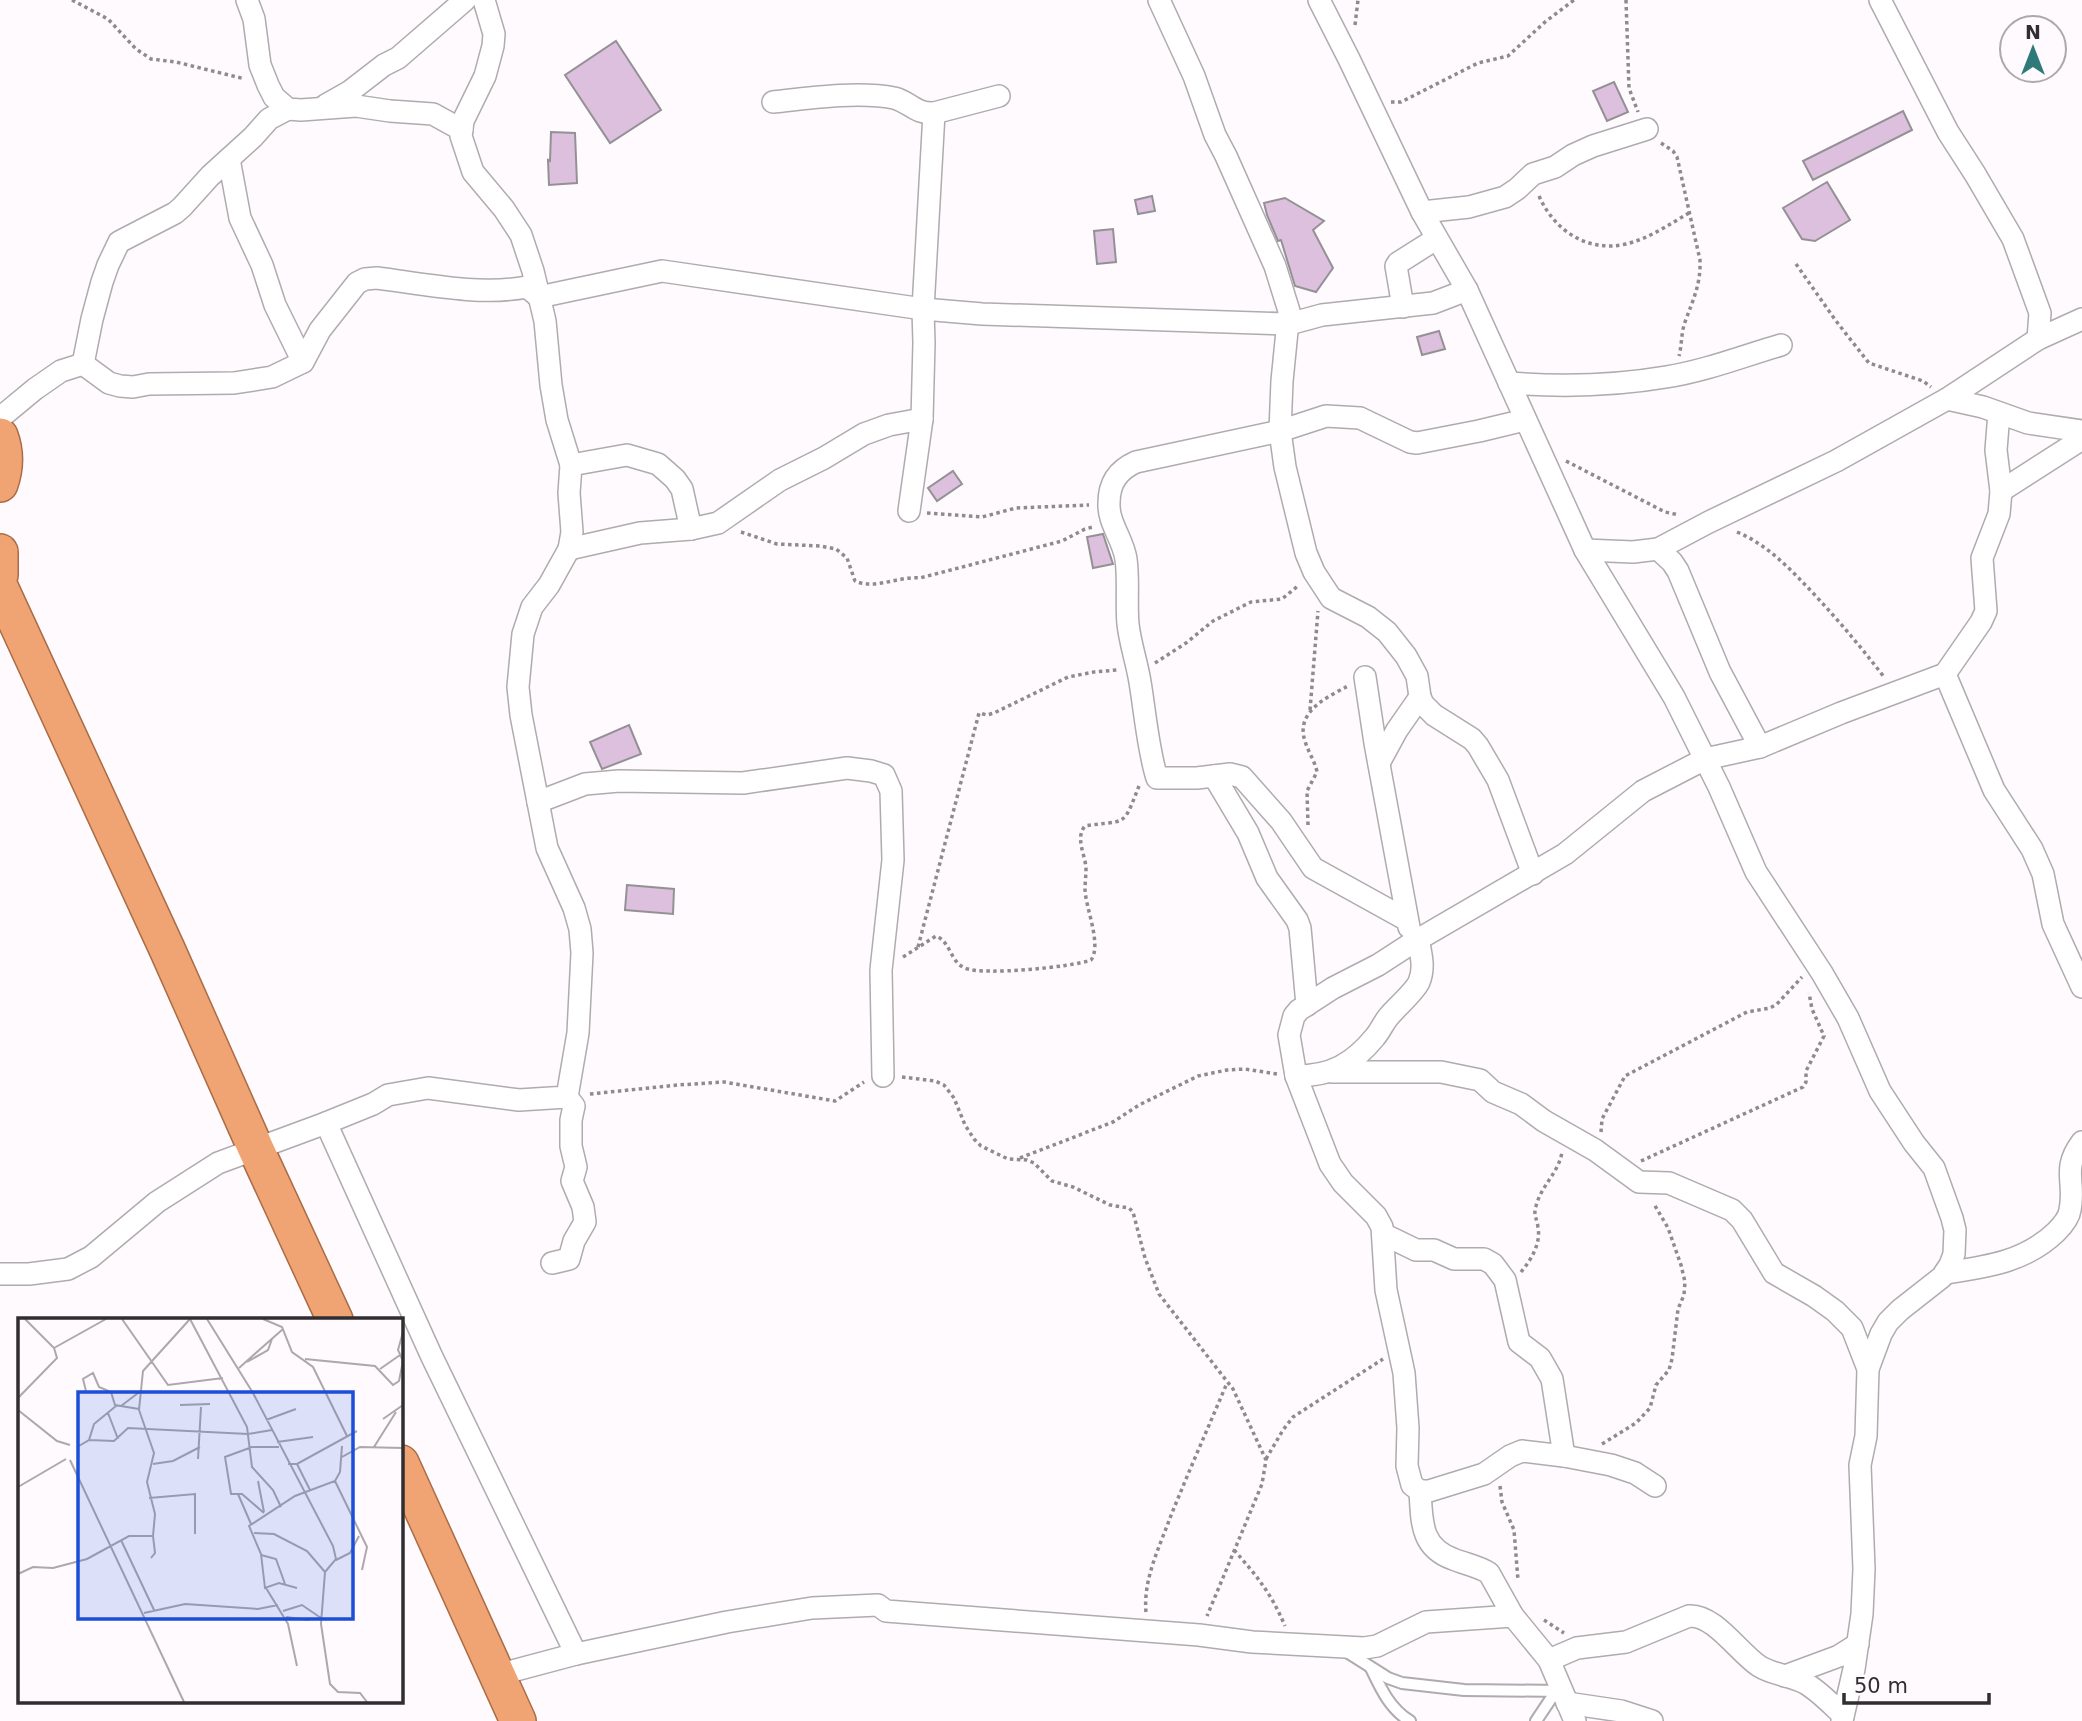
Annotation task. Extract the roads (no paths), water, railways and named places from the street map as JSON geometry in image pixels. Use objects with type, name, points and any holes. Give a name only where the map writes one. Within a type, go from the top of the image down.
[{"type":"highway","points":[[0,436],[5,458],[0,492]]},
{"type":"highway","points":[[0,552],[0,575]]},
{"type":"highway","points":[[0,587],[334,1318]]},
{"type":"highway","points":[[402,1465],[518,1721]]},
{"type":"street","points":[[247,0],[254,19],[260,65],[274,97],[288,109]]},
{"type":"street","points":[[318,109],[349,92],[384,65],[398,58],[465,0]]},
{"type":"street","points":[[484,0],[494,34],[493,46],[485,76],[463,121],[461,136],[472,172],[521,235],[545,321],[546,349],[557,420],[571,465],[569,493],[572,532],[569,549],[550,585],[532,607],[523,634],[518,687],[547,848],[574,908],[580,929],[582,953],[578,1033],[567,1097],[574,1107],[571,1146],[576,1167],[572,1181],[583,1207],[585,1222],[574,1241],[569,1259],[552,1263]]},
{"type":"street","points":[[1158,0],[1194,76],[1218,143],[1275,266],[1289,311],[1280,432],[1285,467],[1307,553],[1316,577],[1331,598],[1368,617],[1387,632],[1406,656],[1417,676],[1423,704],[1478,746],[1499,780],[1533,874]]},
{"type":"street","points":[[1319,0],[1422,212],[1467,290],[1585,550],[1674,697],[1756,872],[1848,1018],[1880,1091],[1934,1168],[1946,1199],[1955,1230],[1954,1254],[1950,1265],[1945,1273],[1888,1322],[1868,1368],[1866,1436],[1860,1465],[1864,1569],[1862,1614],[1843,1718]]},
{"type":"street","points":[[1880,0],[1948,132],[2013,239],[2040,313],[2038,339]]},
{"type":"street","points":[[773,102],[874,96],[898,99],[926,114],[999,96]]},
{"type":"street","points":[[83,365],[102,282],[119,242],[174,213],[269,119],[288,109],[318,109],[342,105],[433,114],[462,130]]},
{"type":"street","points":[[909,511],[922,419],[923,309],[934,113]]},
{"type":"street","points":[[1422,212],[1469,206],[1505,197],[1538,171],[1555,167],[1593,146],[1647,128]]},
{"type":"street","points":[[229,159],[240,218],[262,265],[275,305],[303,362]]},
{"type":"street","points":[[1403,307],[1396,266],[1436,239]]},
{"type":"street","points":[[539,297],[662,271],[923,309],[982,314],[1289,324],[1322,316],[1433,303],[1467,290]]},
{"type":"street","points":[[83,365],[108,383],[133,387],[149,384],[255,381],[272,377],[303,362],[320,330],[357,283],[365,279],[377,278],[458,288],[510,290],[527,287],[539,297]]},
{"type":"street","points":[[1585,550],[1633,552],[1658,548],[1836,460],[1947,399],[2038,339],[2082,318]]},
{"type":"street","points":[[1509,383],[1590,386],[1660,378],[1781,345]]},
{"type":"street","points":[[0,418],[61,371],[83,365]]},
{"type":"street","points":[[1947,399],[2028,424],[2082,430]]},
{"type":"street","points":[[1655,1486],[1635,1473],[1611,1465],[1522,1451],[1484,1474],[1429,1491],[1420,1491],[1412,1485],[1407,1466],[1407,1399],[1386,1290],[1380,1222],[1343,1184],[1330,1164],[1296,1076],[1289,1035],[1294,1016],[1333,988],[1378,965],[1565,854],[1643,791],[1705,759],[1760,747],[1945,674],[1986,611],[1982,558],[2000,514],[2001,491],[1996,450],[1999,413]]},
{"type":"street","points":[[1407,919],[1319,873],[1308,863],[1265,802],[1242,777],[1234,774],[1159,778],[1156,775],[1128,624],[1127,563],[1124,547],[1111,514],[1114,478],[1124,468],[1136,462],[1280,432],[1318,417],[1357,417],[1417,443],[1479,432],[1525,420]]},
{"type":"street","points":[[569,549],[640,533],[691,530],[718,523],[780,480],[864,434],[890,425],[922,419]]},
{"type":"street","points":[[2001,491],[2082,439]]},
{"type":"street","points":[[571,465],[627,455],[658,464],[682,489],[691,530]]},
{"type":"street","points":[[1658,548],[1678,571],[1720,672],[1760,747]]},
{"type":"street","points":[[1945,674],[1994,790],[2036,857],[2048,891],[2053,924],[2082,987]]},
{"type":"street","points":[[1332,1072],[1350,1061],[1376,1037],[1386,1020],[1419,985],[1423,968],[1407,919],[1365,677]]},
{"type":"street","points":[[1378,763],[1420,697]]},
{"type":"street","points":[[538,802],[585,784],[619,781],[743,782],[847,768],[884,775],[891,791],[893,860],[881,970],[883,1076]]},
{"type":"street","points":[[1214,776],[1248,834],[1267,878],[1297,920],[1307,1005]]},
{"type":"street","points":[[1296,1076],[1316,1076],[1332,1072],[1441,1072],[1480,1080],[1493,1092],[1521,1104],[1595,1150],[1626,1173],[1669,1184],[1736,1213],[1774,1273],[1814,1296],[1852,1328],[1868,1368]]},
{"type":"street","points":[[0,1274],[29,1274],[68,1269],[91,1257],[157,1202],[218,1163],[255,1147],[326,1123],[388,1096],[428,1088],[519,1100],[567,1097]]},
{"type":"street","points":[[326,1123],[432,1357],[576,1654]]},
{"type":"street","points":[[1945,1273],[1995,1265],[2018,1258],[2045,1243],[2063,1225],[2070,1212],[2070,1166],[2075,1151],[2082,1142]]},
{"type":"street","points":[[1383,1234],[1419,1251],[1434,1250],[1454,1259],[1484,1259],[1499,1270],[1505,1280],[1519,1342],[1541,1358],[1552,1379],[1571,1457]]},
{"type":"street","points":[[1420,1491],[1422,1521],[1432,1546],[1451,1559],[1489,1573],[1513,1616],[1549,1660],[1565,1702],[1621,1711],[1652,1721]]},
{"type":"street","points":[[497,1675],[576,1654],[727,1622],[812,1608],[878,1605],[886,1611],[1338,1647],[1377,1646],[1426,1622],[1513,1616]]},
{"type":"street","points":[[1549,1660],[1577,1648],[1626,1642],[1694,1616],[1718,1629],[1757,1665],[1816,1691],[1843,1718]]},
{"type":"street","points":[[1786,1676],[1839,1656],[1858,1644]]},
{"type":"lane","points":[[1338,1647],[1388,1678],[1402,1683],[1565,1702]]},
{"type":"lane","points":[[1371,1667],[1392,1707],[1410,1721]]},
{"type":"lane","points":[[1536,1721],[1565,1702]]}]
